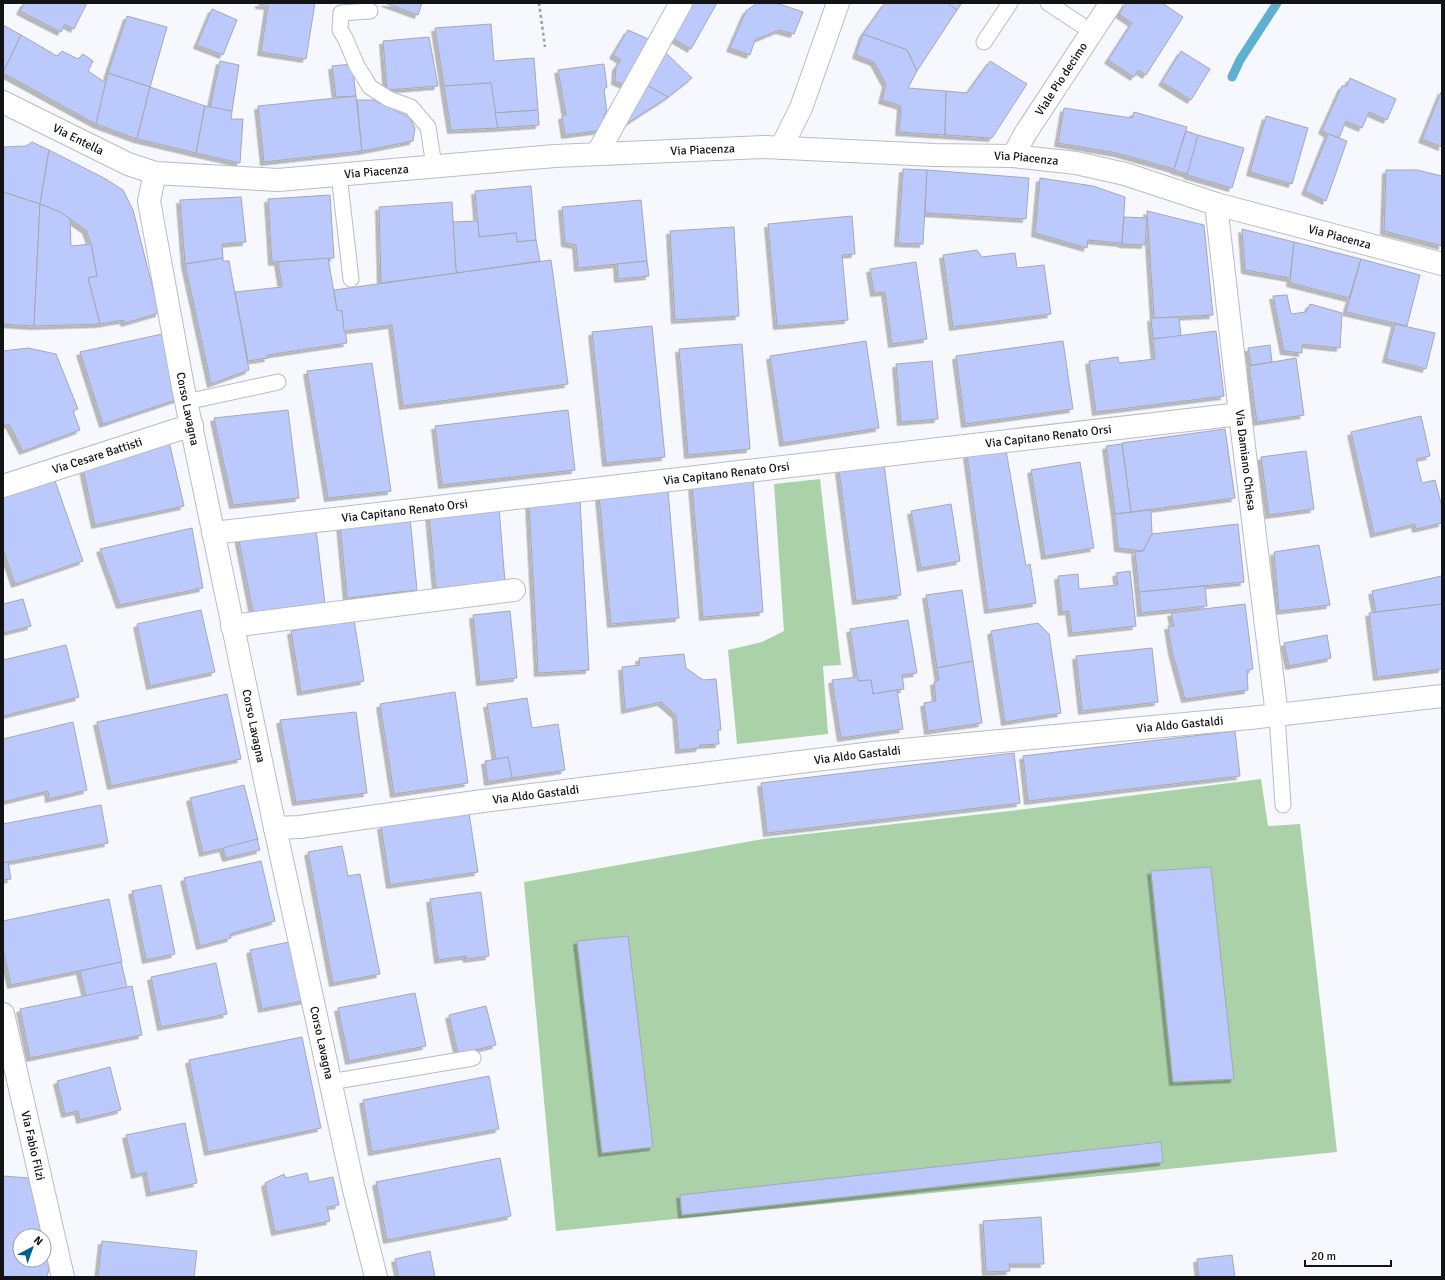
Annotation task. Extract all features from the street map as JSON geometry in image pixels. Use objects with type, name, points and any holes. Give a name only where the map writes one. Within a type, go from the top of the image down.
[{"type":"street","points":[[597,154],[681,3]]},
{"type":"street","points":[[781,148],[801,108],[838,3]]},
{"type":"street","name":"Viale Pio decimo","points":[[1013,156],[1025,134],[1111,3]]},
{"type":"street","name":"Via Entella","points":[[3,102],[128,164],[155,173]]},
{"type":"street","name":"Via Piacenza","points":[[155,173],[278,180],[555,156],[765,147],[934,155],[1013,156],[1076,163],[1126,174],[1216,204],[1442,264]]},
{"type":"street","name":"Corso Lavagna","points":[[155,173],[149,201],[186,402],[192,425],[274,828],[354,1190],[376,1277]]},
{"type":"street","name":"Via Damiano Chiesa","points":[[1216,204],[1277,715]]},
{"type":"street","name":"Via Capitano Renato Orsi","points":[[213,533],[1240,414]]},
{"type":"street","name":"Via Cesare Battisti","points":[[3,486],[192,425]]},
{"type":"street","points":[[232,626],[514,590]]},
{"type":"street","name":"Via Aldo Gastaldi","points":[[274,828],[300,827],[483,801],[881,752],[1277,715],[1442,696]]},
{"type":"street","name":"Via Fabio Filzi","points":[[3,1014],[63,1277]]},
{"type":"lane","points":[[984,42],[1010,3]]},
{"type":"lane","points":[[1048,3],[1092,32]]},
{"type":"lane","points":[[370,11],[341,13],[340,30],[357,66],[370,87],[389,99],[411,107],[428,127],[434,166]]},
{"type":"lane","points":[[339,175],[351,279]]},
{"type":"lane","points":[[186,402],[278,382]]},
{"type":"lane","points":[[1277,715],[1283,805]]},
{"type":"lane","points":[[330,1082],[473,1058]]},
{"type":"path","points":[[540,3],[545,47]]},
{"type":"green space","points":[[820,479],[841,665],[823,666],[828,734],[737,744],[728,650],[762,642],[784,631],[774,484]]},
{"type":"green space","points":[[1261,779],[1268,826],[1300,824],[1337,1152],[556,1231],[524,882],[763,839],[1018,810]]},
{"type":"building","points":[[24,3],[87,3],[74,29],[65,24],[61,32],[20,11]]},
{"type":"building","points":[[259,3],[315,3],[306,59],[261,52],[268,6],[259,5]]},
{"type":"building","points":[[385,3],[422,3],[418,15]]},
{"type":"building","points":[[690,3],[717,3],[691,49],[671,37]]},
{"type":"building","points":[[757,3],[776,3],[803,12],[794,34],[779,30],[755,40],[750,55],[730,48],[746,11]]},
{"type":"building","points":[[885,3],[947,3],[957,10],[917,71],[907,50],[863,34]]},
{"type":"building","points":[[947,3],[962,3],[957,10]]},
{"type":"building","points":[[1126,3],[1162,3],[1183,17],[1146,75],[1138,70],[1134,77],[1108,60],[1132,23],[1119,14]]},
{"type":"building","points":[[212,9],[237,20],[223,55],[197,45]]},
{"type":"building","points":[[127,16],[167,27],[150,87],[108,73]]},
{"type":"building","points":[[491,24],[494,61],[534,58],[538,110],[495,113],[491,83],[444,86],[435,28]]},
{"type":"building","points":[[3,25],[21,35],[3,73]]},
{"type":"building","points":[[628,30],[655,42],[629,87],[615,81],[616,67],[621,60],[613,55]]},
{"type":"building","points":[[863,34],[907,50],[917,71],[908,88],[946,91],[945,135],[899,132],[901,106],[882,100],[886,84],[874,62],[856,55]]},
{"type":"building","points":[[21,35],[57,56],[62,51],[78,59],[83,54],[93,61],[88,71],[106,83],[96,124],[3,73]]},
{"type":"building","points":[[429,37],[438,86],[387,90],[383,41]]},
{"type":"building","points":[[1181,51],[1210,69],[1191,100],[1162,82]]},
{"type":"building","points":[[665,52],[692,78],[668,97],[643,83]]},
{"type":"building","points":[[220,61],[239,65],[232,111],[210,108]]},
{"type":"building","points":[[990,61],[1027,84],[992,138],[945,135],[946,91],[967,93]]},
{"type":"building","points":[[352,64],[356,96],[336,97],[332,66]]},
{"type":"building","points":[[604,64],[607,87],[604,89],[607,113],[604,114],[603,130],[565,135],[562,116],[566,115],[558,70]]},
{"type":"building","points":[[108,73],[150,87],[137,139],[96,124]]},
{"type":"building","points":[[1350,78],[1396,99],[1387,120],[1369,112],[1362,128],[1346,121],[1339,138],[1322,130],[1342,86],[1347,86]]},
{"type":"building","points":[[491,83],[498,128],[451,130],[444,86]]},
{"type":"building","points":[[643,83],[668,97],[628,123],[621,116]]},
{"type":"building","points":[[150,87],[205,106],[196,153],[137,139]]},
{"type":"building","points":[[1442,90],[1442,147],[1422,139]]},
{"type":"building","points":[[356,96],[362,151],[264,162],[258,106]]},
{"type":"building","points":[[357,100],[374,100],[409,117],[415,128],[413,141],[362,151]]},
{"type":"building","points":[[205,106],[232,111],[231,119],[243,119],[240,163],[196,153]]},
{"type":"building","points":[[1064,108],[1132,118],[1134,112],[1187,127],[1174,169],[1117,153],[1058,143]]},
{"type":"building","points":[[538,110],[539,125],[498,128],[495,113]]},
{"type":"building","points":[[1266,116],[1308,128],[1292,184],[1250,172]]},
{"type":"building","points":[[1186,131],[1198,135],[1188,174],[1174,170]]},
{"type":"building","points":[[1328,134],[1347,141],[1326,201],[1305,191]]},
{"type":"building","points":[[1198,135],[1244,148],[1232,188],[1187,175]]},
{"type":"building","points":[[32,142],[49,150],[40,204],[3,192],[4,147],[26,146]]},
{"type":"building","points":[[49,150],[104,178],[123,190],[133,210],[159,313],[125,323],[123,320],[100,324],[88,278],[97,276],[91,244],[86,230],[60,212],[40,204]]},
{"type":"building","points":[[903,169],[927,170],[923,244],[898,243]]},
{"type":"building","points":[[927,170],[1029,178],[1026,219],[925,213]]},
{"type":"building","points":[[1386,170],[1417,170],[1442,176],[1442,246],[1384,231]]},
{"type":"building","points":[[1040,178],[1093,186],[1125,197],[1122,243],[1088,240],[1087,248],[1035,233]]},
{"type":"building","points":[[531,186],[536,240],[517,242],[516,233],[479,237],[475,191]]},
{"type":"building","points":[[3,192],[40,204],[34,326],[3,324]]},
{"type":"building","points":[[330,195],[334,258],[272,262],[268,199]]},
{"type":"building","points":[[241,197],[246,242],[222,244],[223,258],[185,264],[180,200]]},
{"type":"building","points":[[641,200],[647,261],[578,268],[576,245],[565,243],[562,207]]},
{"type":"building","points":[[452,202],[457,273],[381,283],[379,207]]},
{"type":"building","points":[[40,204],[60,212],[70,219],[71,246],[91,244],[97,276],[88,278],[100,324],[34,326]]},
{"type":"building","points":[[1147,211],[1204,225],[1213,315],[1154,318]]},
{"type":"building","points":[[852,216],[855,254],[842,255],[848,320],[777,326],[768,224]]},
{"type":"building","points":[[1124,217],[1147,218],[1145,245],[1122,244]]},
{"type":"building","points":[[478,221],[479,237],[516,233],[517,242],[536,240],[540,261],[457,273],[453,222]]},
{"type":"building","points":[[734,227],[739,316],[675,320],[670,231]]},
{"type":"building","points":[[1242,229],[1294,242],[1290,278],[1245,270]]},
{"type":"building","points":[[1294,242],[1361,259],[1349,298],[1290,283]]},
{"type":"building","points":[[977,250],[982,257],[1015,253],[1017,268],[1044,265],[1051,314],[953,327],[943,255]]},
{"type":"building","points":[[223,258],[223,261],[229,261],[249,370],[211,384],[185,264]]},
{"type":"building","points":[[328,258],[337,310],[342,311],[347,343],[267,355],[268,358],[248,361],[235,292],[282,287],[278,262]]},
{"type":"building","points":[[1361,259],[1420,275],[1407,326],[1346,312]]},
{"type":"building","points":[[551,260],[568,384],[403,406],[392,325],[344,331],[342,311],[337,310],[334,290]]},
{"type":"building","points":[[647,261],[649,276],[618,279],[617,264]]},
{"type":"building","points":[[916,262],[927,339],[892,344],[885,292],[874,293],[870,269]]},
{"type":"building","points":[[1287,295],[1291,314],[1306,312],[1310,304],[1342,313],[1340,348],[1302,344],[1302,353],[1284,351],[1273,296]]},
{"type":"building","points":[[1179,317],[1181,336],[1153,339],[1151,318]]},
{"type":"building","points":[[1395,324],[1435,333],[1426,369],[1386,359]]},
{"type":"building","points":[[652,326],[665,457],[606,463],[592,332]]},
{"type":"building","points":[[1216,331],[1224,396],[1096,412],[1089,361],[1118,357],[1119,363],[1155,359],[1153,339]]},
{"type":"building","points":[[162,334],[178,399],[103,424],[80,352]]},
{"type":"building","points":[[866,341],[879,428],[783,443],[770,356]]},
{"type":"building","points":[[1063,341],[1073,409],[965,424],[956,356]]},
{"type":"building","points":[[742,344],[750,449],[688,455],[679,349]]},
{"type":"building","points":[[1270,345],[1272,362],[1251,365],[1248,348]]},
{"type":"building","points":[[28,348],[56,354],[78,409],[73,411],[80,430],[23,451],[9,424],[4,426],[3,423],[3,351]]},
{"type":"building","points":[[1296,358],[1304,415],[1257,422],[1249,366]]},
{"type":"building","points":[[932,361],[938,419],[901,422],[896,364]]},
{"type":"building","points":[[372,363],[391,491],[328,498],[307,371]]},
{"type":"building","points":[[288,410],[299,498],[233,505],[214,418]]},
{"type":"building","points":[[568,410],[575,470],[442,485],[435,426]]},
{"type":"building","points":[[1421,416],[1430,456],[1416,459],[1422,483],[1435,480],[1442,507],[1442,523],[1416,529],[1415,524],[1374,534],[1351,432]]},
{"type":"building","points":[[1225,429],[1235,498],[1131,512],[1122,443]]},
{"type":"building","points":[[168,437],[184,506],[95,525],[83,468]]},
{"type":"building","points":[[1122,444],[1131,512],[1115,514],[1106,446]]},
{"type":"building","points":[[1006,450],[1026,566],[1030,564],[1036,603],[988,610],[967,455]]},
{"type":"building","points":[[1306,451],[1314,509],[1269,515],[1261,457]]},
{"type":"building","points":[[1080,462],[1094,548],[1045,556],[1031,470]]},
{"type":"building","points":[[884,464],[901,595],[856,601],[839,470]]},
{"type":"building","points":[[54,478],[83,561],[15,584],[3,549],[3,495]]},
{"type":"building","points":[[753,480],[763,612],[703,617],[692,485]]},
{"type":"building","points":[[668,490],[679,618],[611,624],[599,496]]},
{"type":"building","points":[[580,500],[589,670],[538,673],[529,502]]},
{"type":"building","points":[[951,504],[960,561],[921,568],[911,511]]},
{"type":"building","points":[[499,508],[505,582],[436,588],[429,514]]},
{"type":"building","points":[[1151,510],[1152,534],[1143,551],[1118,548],[1115,514]]},
{"type":"building","points":[[410,517],[417,590],[347,598],[340,524]]},
{"type":"building","points":[[1238,524],[1244,582],[1139,592],[1135,552],[1143,551],[1152,534]]},
{"type":"building","points":[[192,528],[203,588],[120,605],[100,549]]},
{"type":"building","points":[[316,529],[325,604],[253,612],[238,536]]},
{"type":"building","points":[[1319,545],[1330,605],[1279,611],[1274,552]]},
{"type":"building","points":[[1130,571],[1136,626],[1072,633],[1069,611],[1062,612],[1058,576],[1078,574],[1079,589],[1118,585],[1116,573]]},
{"type":"building","points":[[1442,576],[1442,604],[1376,612],[1372,591]]},
{"type":"building","points":[[1205,586],[1207,606],[1141,613],[1139,592]]},
{"type":"building","points":[[962,590],[973,661],[937,668],[926,595]]},
{"type":"building","points":[[23,599],[31,626],[3,633],[3,604]]},
{"type":"building","points":[[1245,604],[1253,669],[1247,670],[1248,690],[1185,699],[1172,651],[1168,626],[1174,626],[1171,613]]},
{"type":"building","points":[[1442,604],[1442,669],[1377,677],[1369,613]]},
{"type":"building","points":[[201,610],[215,672],[150,686],[137,624]]},
{"type":"building","points":[[510,611],[517,678],[480,682],[473,615]]},
{"type":"building","points":[[354,620],[364,681],[301,692],[291,631]]},
{"type":"building","points":[[908,620],[917,673],[902,675],[904,689],[873,694],[871,680],[858,681],[850,629]]},
{"type":"building","points":[[1038,623],[1049,634],[1061,713],[1005,722],[991,631]]},
{"type":"building","points":[[1327,635],[1331,658],[1289,666],[1284,643]]},
{"type":"building","points":[[66,645],[79,697],[3,716],[3,660]]},
{"type":"building","points":[[1152,648],[1158,702],[1082,711],[1076,656]]},
{"type":"building","points":[[684,654],[686,668],[703,680],[716,679],[721,730],[718,730],[719,744],[700,745],[699,748],[679,750],[676,715],[661,702],[625,710],[622,667],[640,665],[639,658]]},
{"type":"building","points":[[973,661],[982,723],[928,731],[924,703],[936,701],[934,682],[939,680],[937,668]]},
{"type":"building","points":[[858,677],[858,681],[871,680],[873,694],[897,690],[903,729],[841,738],[832,680]]},
{"type":"building","points":[[455,692],[468,783],[394,794],[380,704]]},
{"type":"building","points":[[227,694],[241,759],[111,786],[97,722]]},
{"type":"building","points":[[527,698],[532,728],[558,724],[565,770],[512,778],[508,757],[496,759],[487,704]]},
{"type":"building","points":[[356,712],[367,793],[296,802],[280,720]]},
{"type":"building","points":[[73,722],[87,790],[49,799],[48,791],[3,802],[3,739]]},
{"type":"building","points":[[1235,731],[1240,776],[1028,801],[1023,756]]},
{"type":"building","points":[[1014,753],[1020,803],[767,833],[761,783]]},
{"type":"building","points":[[508,757],[512,778],[488,782],[485,761]]},
{"type":"building","points":[[244,785],[258,840],[203,853],[190,798]]},
{"type":"building","points":[[101,805],[108,843],[3,863],[3,824]]},
{"type":"building","points":[[469,813],[478,872],[390,885],[381,826]]},
{"type":"building","points":[[257,839],[260,850],[226,858],[223,848]]},
{"type":"building","points":[[342,846],[348,876],[360,874],[380,974],[333,983],[308,852]]},
{"type":"building","points":[[261,861],[275,921],[230,934],[231,938],[200,946],[184,878]]},
{"type":"building","points":[[8,862],[11,879],[3,880],[3,863]]},
{"type":"building","points":[[1211,867],[1234,1079],[1173,1082],[1151,871]]},
{"type":"building","points":[[161,885],[175,954],[146,960],[132,891]]},
{"type":"building","points":[[481,892],[489,956],[467,959],[466,956],[438,960],[430,899]]},
{"type":"building","points":[[109,899],[122,962],[11,985],[3,949],[3,921]]},
{"type":"building","points":[[628,936],[653,1147],[602,1153],[577,941]]},
{"type":"building","points":[[294,941],[307,1000],[262,1009],[250,950]]},
{"type":"building","points":[[121,962],[127,987],[86,996],[80,971]]},
{"type":"building","points":[[216,963],[227,1014],[161,1027],[151,977]]},
{"type":"building","points":[[132,986],[142,1035],[30,1058],[20,1009]]},
{"type":"building","points":[[415,993],[426,1046],[349,1061],[338,1008]]},
{"type":"building","points":[[486,1006],[496,1045],[458,1054],[449,1015]]},
{"type":"building","points":[[302,1037],[321,1128],[208,1152],[189,1060]]},
{"type":"building","points":[[110,1067],[121,1110],[80,1120],[78,1111],[65,1114],[57,1081]]},
{"type":"building","points":[[489,1076],[499,1129],[372,1152],[363,1100]]},
{"type":"building","points":[[185,1123],[197,1183],[150,1193],[146,1172],[135,1175],[126,1135]]},
{"type":"building","points":[[1161,1142],[1163,1162],[682,1215],[680,1195]]},
{"type":"building","points":[[500,1158],[511,1216],[387,1240],[376,1182]]},
{"type":"building","points":[[307,1173],[309,1182],[333,1177],[339,1205],[327,1207],[330,1221],[275,1232],[265,1183],[284,1174],[286,1178]]},
{"type":"building","points":[[3,1176],[29,1178],[40,1228],[12,1228],[12,1268],[49,1268],[47,1277],[3,1277]]},
{"type":"building","points":[[1041,1217],[1044,1264],[1009,1264],[1010,1271],[986,1272],[983,1221]]},
{"type":"building","points":[[102,1241],[197,1251],[194,1277],[98,1277]]},
{"type":"building","points":[[430,1251],[435,1277],[399,1277],[395,1259]]},
{"type":"building","points":[[1232,1255],[1235,1277],[1199,1277],[1197,1259]]},
{"type":"waterway","points":[[1232,77],[1240,60],[1277,3]]}]
